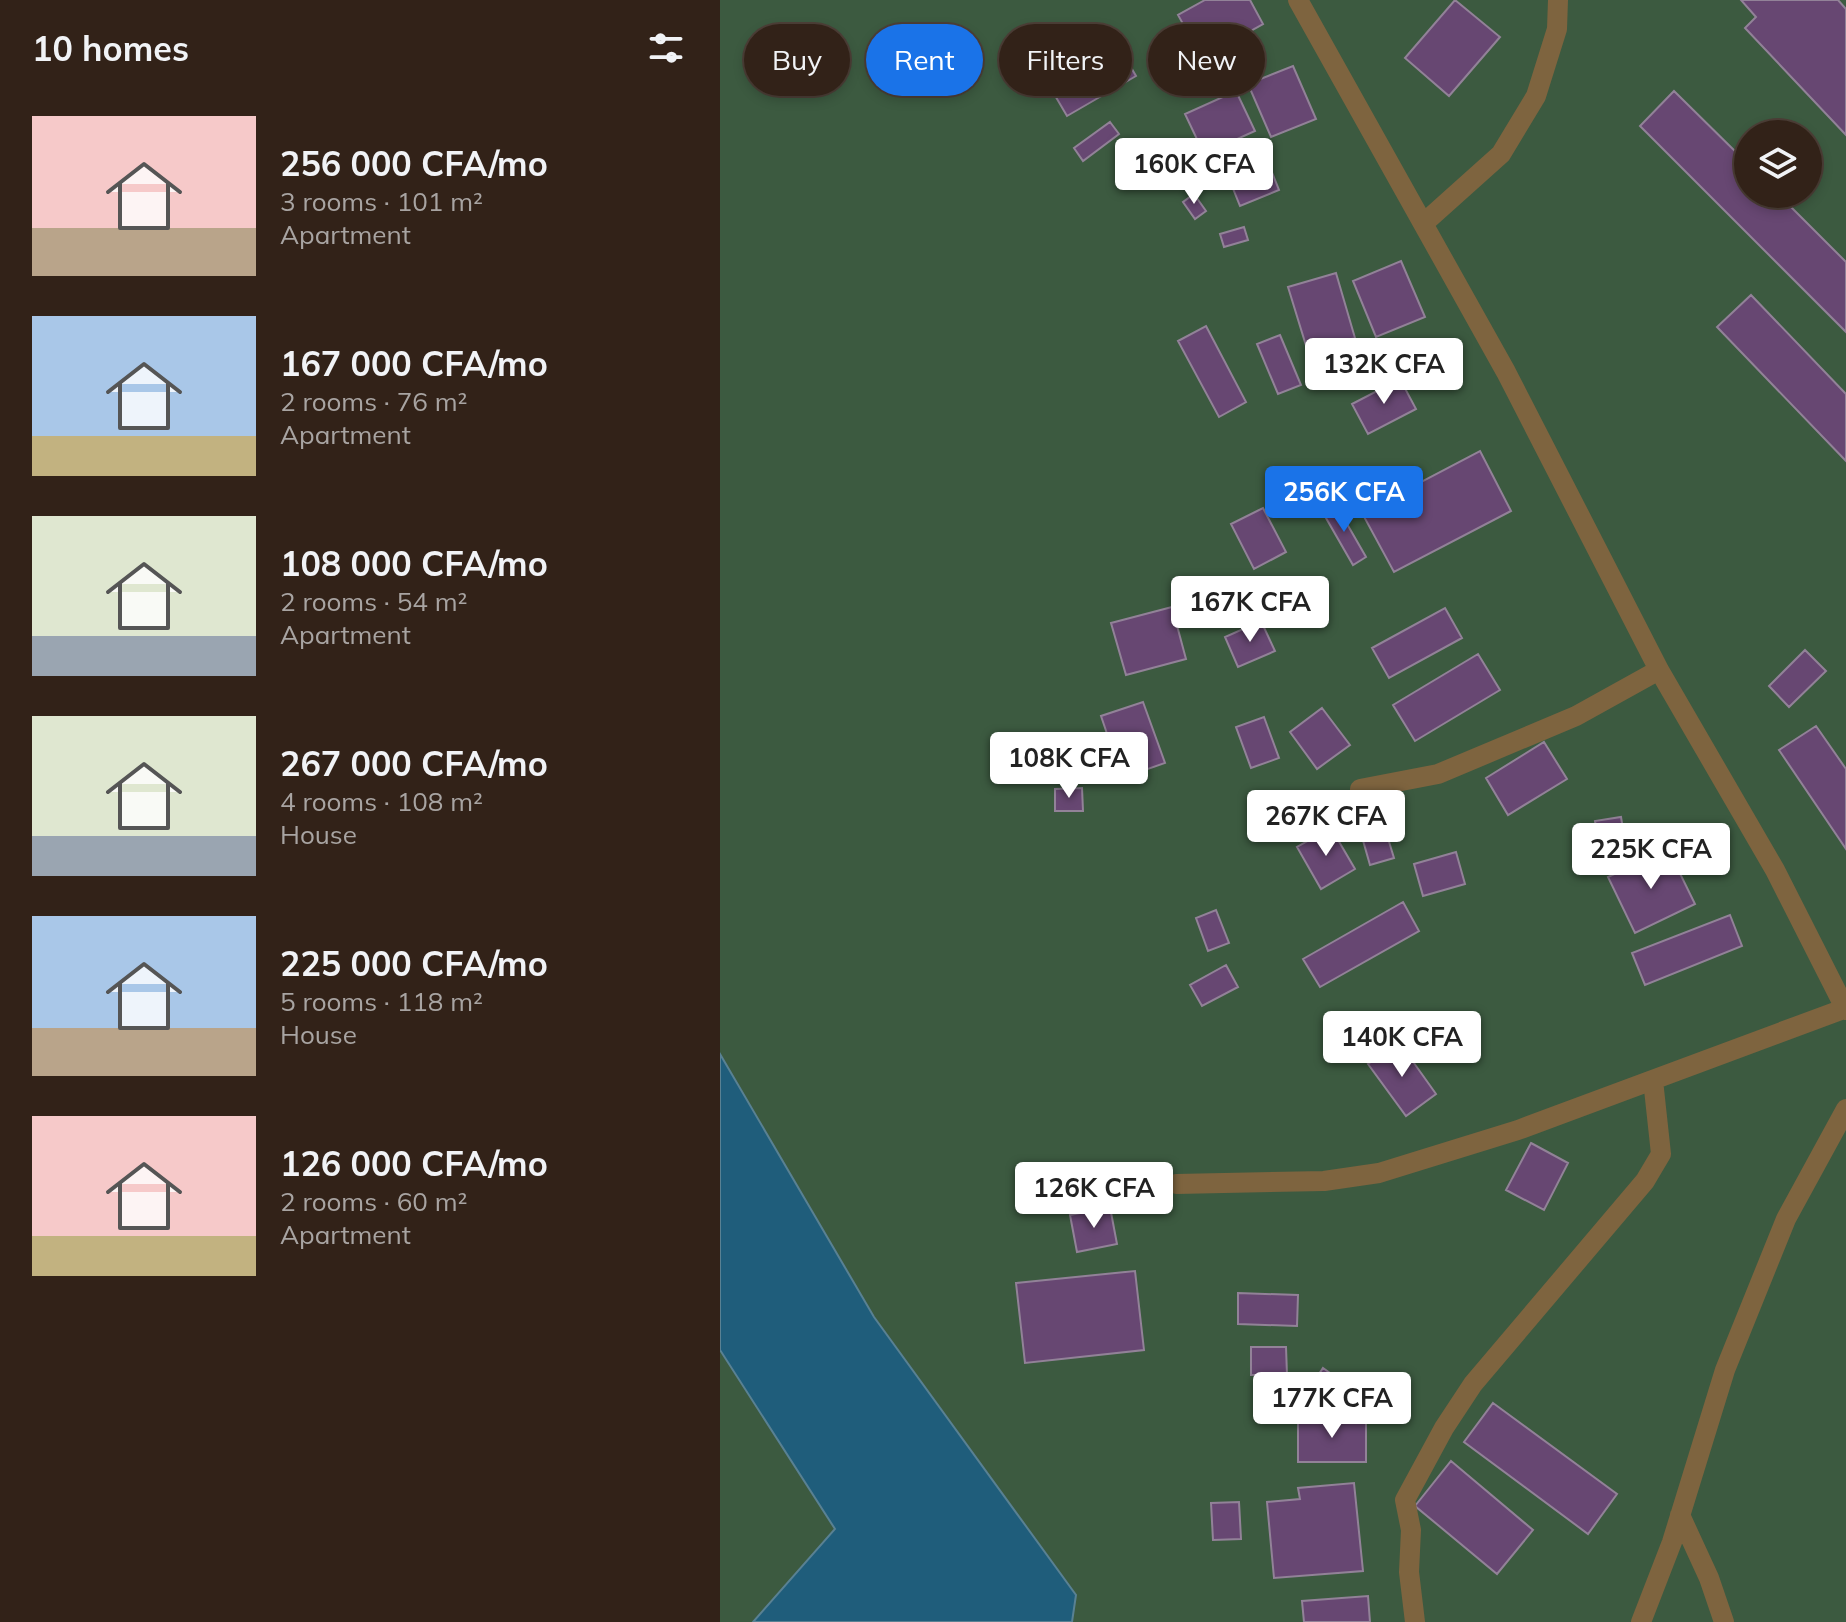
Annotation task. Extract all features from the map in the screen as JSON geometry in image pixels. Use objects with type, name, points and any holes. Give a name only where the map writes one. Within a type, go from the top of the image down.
[{"type":"street","points":[[1176,1184],[1324,1181],[1379,1173],[1518,1130],[1846,1009],[1775,870],[1659,670],[1506,372],[1298,0]]},
{"type":"street","points":[[1424,223],[1501,154],[1508,143],[1536,96],[1557,29],[1558,0]]},
{"type":"street","points":[[1360,789],[1438,774],[1576,716],[1659,670]]},
{"type":"street","points":[[1415,1622],[1409,1572],[1411,1530],[1405,1500],[1444,1428],[1473,1384],[1645,1181],[1661,1154],[1653,1080]]},
{"type":"street","points":[[1641,1622],[1680,1515],[1725,1370],[1786,1219],[1846,1109]]},
{"type":"street","points":[[1680,1515],[1709,1578],[1724,1622]]},
{"type":"green space","points":[[720,0],[1846,0],[1846,1622],[720,1622]]},
{"type":"water","points":[[720,1054],[874,1317],[1076,1595],[1072,1622],[753,1622],[835,1529],[720,1350]]},
{"type":"building","points":[[1205,0],[1250,0],[1263,24],[1183,24],[1178,15]]},
{"type":"building","points":[[1455,0],[1500,37],[1449,96],[1405,58]]},
{"type":"building","points":[[1741,0],[1838,0],[1846,9],[1846,135],[1745,28],[1756,17]]},
{"type":"building","points":[[1293,66],[1316,119],[1271,137],[1253,96],[1265,96],[1265,77]]},
{"type":"building","points":[[1674,91],[1734,150],[1734,208],[1792,208],[1846,262],[1846,332],[1640,126]]},
{"type":"building","points":[[1055,96],[1102,96],[1067,116]]},
{"type":"building","points":[[1225,96],[1238,96],[1255,131],[1204,154],[1185,114]]},
{"type":"building","points":[[1110,122],[1119,134],[1083,161],[1074,148]]},
{"type":"building","points":[[1263,150],[1279,190],[1240,206],[1224,166]]},
{"type":"building","points":[[1194,194],[1206,211],[1195,219],[1183,202]]},
{"type":"building","points":[[1244,227],[1248,240],[1224,247],[1220,234]]},
{"type":"building","points":[[1401,261],[1425,317],[1376,337],[1353,281]]},
{"type":"building","points":[[1336,273],[1355,338],[1308,352],[1288,287]]},
{"type":"building","points":[[1751,295],[1846,394],[1846,461],[1717,327]]},
{"type":"building","points":[[1206,326],[1246,402],[1219,417],[1178,341]]},
{"type":"building","points":[[1280,335],[1301,385],[1278,394],[1257,344]]},
{"type":"building","points":[[1400,379],[1416,409],[1368,434],[1352,404]]},
{"type":"building","points":[[1480,451],[1511,511],[1394,572],[1362,513]]},
{"type":"building","points":[[1335,503],[1366,557],[1353,565],[1322,511]]},
{"type":"building","points":[[1263,508],[1286,552],[1254,569],[1231,524]]},
{"type":"building","points":[[1172,607],[1186,659],[1126,675],[1111,623]]},
{"type":"building","points":[[1445,608],[1462,638],[1389,678],[1372,648]]},
{"type":"building","points":[[1261,621],[1275,651],[1238,667],[1225,637]]},
{"type":"building","points":[[1805,650],[1826,671],[1789,707],[1769,686]]},
{"type":"building","points":[[1478,654],[1500,690],[1415,741],[1393,705]]},
{"type":"building","points":[[1143,702],[1165,763],[1122,778],[1101,716]]},
{"type":"building","points":[[1322,708],[1350,745],[1317,769],[1290,732]]},
{"type":"building","points":[[1264,717],[1279,758],[1251,768],[1236,727]]},
{"type":"building","points":[[1816,726],[1846,769],[1846,849],[1779,750]]},
{"type":"building","points":[[1544,742],[1567,779],[1508,815],[1486,778]]},
{"type":"building","points":[[1082,788],[1083,811],[1055,811],[1055,789]]},
{"type":"building","points":[[1379,809],[1394,858],[1370,865],[1356,816]]},
{"type":"building","points":[[1621,817],[1625,841],[1599,845],[1595,821]]},
{"type":"building","points":[[1331,828],[1355,869],[1321,889],[1297,847]]},
{"type":"building","points":[[1668,849],[1695,904],[1635,933],[1608,877]]},
{"type":"building","points":[[1456,852],[1465,884],[1423,896],[1414,864]]},
{"type":"building","points":[[1403,902],[1419,931],[1320,987],[1303,959]]},
{"type":"building","points":[[1216,910],[1229,943],[1208,951],[1196,918]]},
{"type":"building","points":[[1730,915],[1742,946],[1645,985],[1632,953]]},
{"type":"building","points":[[1226,965],[1238,987],[1202,1006],[1190,985]]},
{"type":"building","points":[[1399,1042],[1436,1094],[1406,1116],[1368,1064]]},
{"type":"building","points":[[1531,1143],[1568,1163],[1544,1210],[1506,1190]]},
{"type":"building","points":[[1110,1207],[1117,1244],[1077,1252],[1070,1215]]},
{"type":"building","points":[[1135,1271],[1144,1350],[1025,1363],[1016,1283]]},
{"type":"building","points":[[1238,1293],[1298,1295],[1297,1326],[1238,1324]]},
{"type":"building","points":[[1251,1347],[1286,1347],[1287,1375],[1251,1375]]},
{"type":"building","points":[[1323,1368],[1354,1390],[1340,1411],[1309,1389]]},
{"type":"building","points":[[1493,1403],[1617,1494],[1588,1534],[1464,1442]]},
{"type":"building","points":[[1298,1418],[1366,1418],[1366,1462],[1298,1462]]},
{"type":"building","points":[[1451,1461],[1533,1530],[1497,1574],[1415,1506]]},
{"type":"building","points":[[1354,1483],[1363,1571],[1274,1578],[1267,1502],[1300,1499],[1298,1488]]},
{"type":"building","points":[[1239,1502],[1241,1539],[1213,1540],[1211,1503]]},
{"type":"building","points":[[1368,1596],[1370,1622],[1304,1622],[1302,1601]]}]
